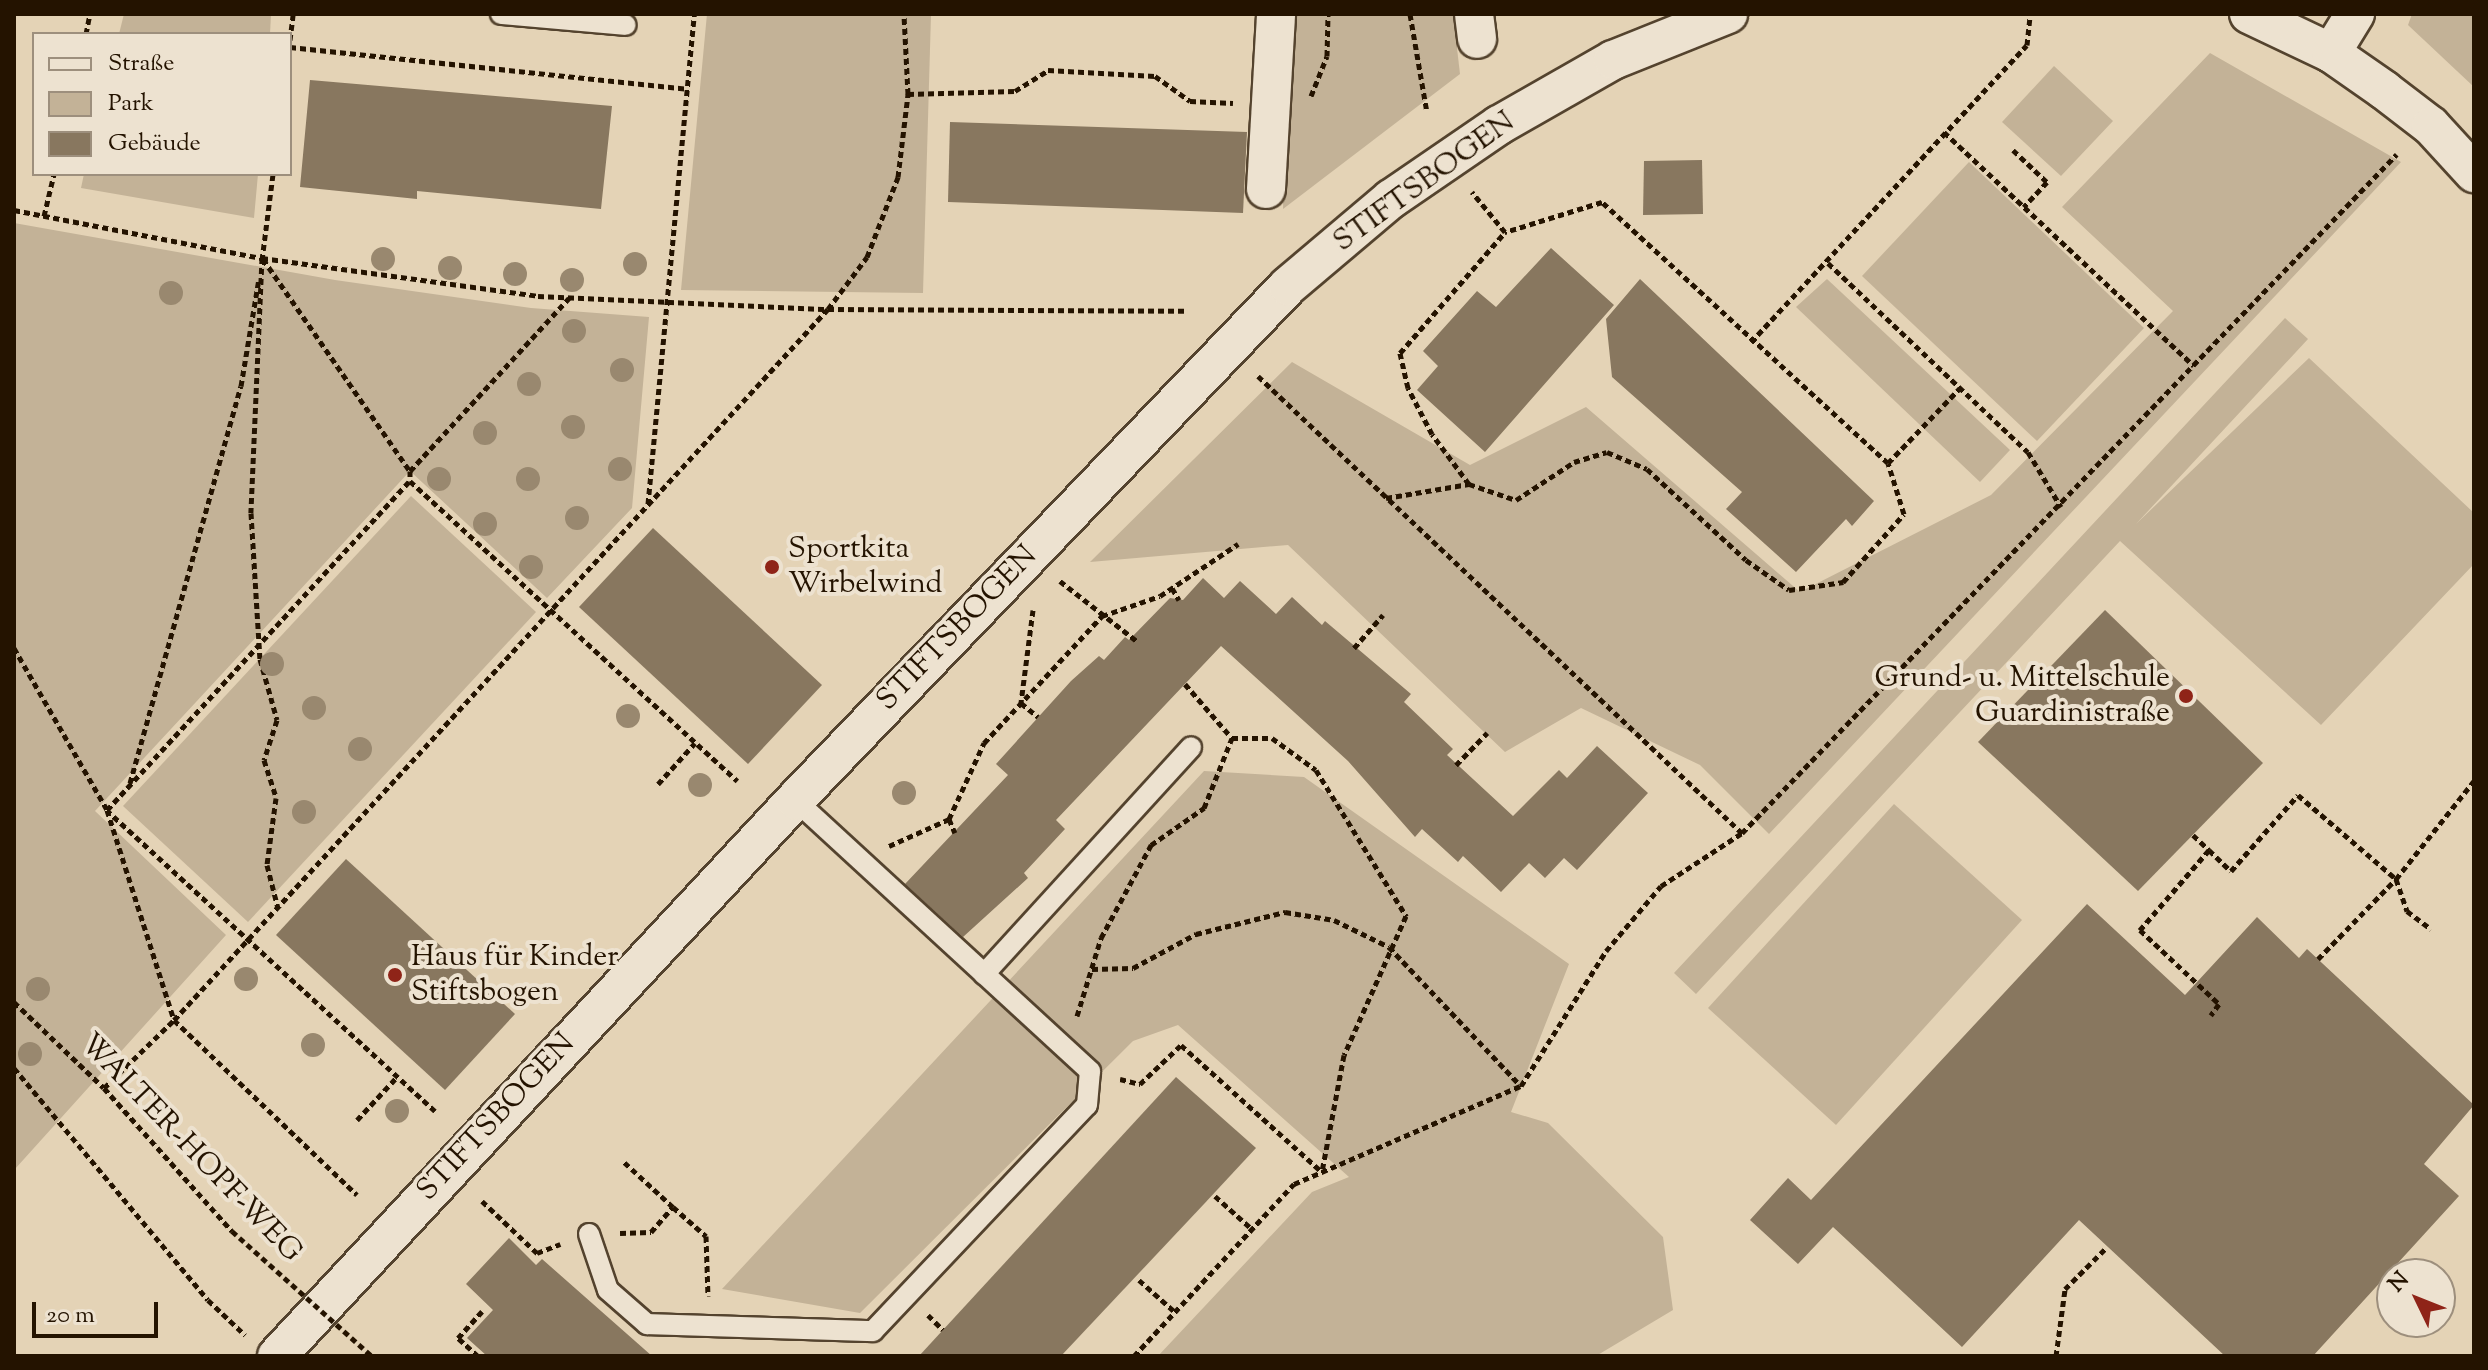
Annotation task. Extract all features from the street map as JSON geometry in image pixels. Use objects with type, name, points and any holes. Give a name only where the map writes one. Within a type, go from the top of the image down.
[{"type":"street","points":[[1266,189],[1276,14]]},
{"type":"street","name":"STIFTSBOGEN","points":[[277,1356],[795,800],[1266,308],[1380,209],[1499,125],[1613,60],[1728,14]]},
{"type":"street","points":[[2249,14],[2331,53],[2431,126],[2474,173]]},
{"type":"street","points":[[2331,53],[2355,14]]},
{"type":"lane","points":[[501,14],[626,25]]},
{"type":"lane","points":[[984,974],[1191,747]]},
{"type":"lane","points":[[589,1234],[608,1290],[647,1324],[873,1331],[1087,1105],[1090,1071],[795,800]]},
{"type":"path","points":[[648,505],[663,303],[694,14]]},
{"type":"path","points":[[104,1088],[174,1020],[551,611],[828,309],[867,257],[898,177],[908,94],[904,14]]},
{"type":"path","points":[[1410,14],[1427,112]]},
{"type":"path","points":[[1751,342],[1828,263],[1944,132],[2027,45],[2030,14]]},
{"type":"path","points":[[292,47],[687,89]]},
{"type":"path","points":[[908,94],[1015,91],[1048,70],[1155,76],[1190,101],[1271,105]]},
{"type":"path","points":[[1944,132],[2194,366]]},
{"type":"path","points":[[2013,150],[2047,182],[2024,207]]},
{"type":"path","points":[[1134,1356],[1294,1184],[1521,1086],[1606,951],[1661,886],[1742,833],[2061,507],[2397,154]]},
{"type":"path","points":[[44,216],[54,176]]},
{"type":"path","points":[[129,786],[241,386],[273,176]]},
{"type":"path","points":[[1472,191],[1505,232]]},
{"type":"path","points":[[1386,498],[1469,484],[1516,500],[1574,462],[1607,452],[1647,469],[1746,560],[1789,590],[1843,582],[1904,514],[1888,463],[1751,342],[1602,202],[1505,232],[1400,353],[1420,411],[1469,484]]},
{"type":"path","points":[[14,210],[262,258],[570,297],[828,309],[1185,311]]},
{"type":"path","points":[[107,810],[410,481],[410,471],[262,258]]},
{"type":"path","points":[[262,258],[251,513],[262,642],[260,659],[277,720],[264,760],[276,798],[267,865],[278,908]]},
{"type":"path","points":[[1828,263],[2028,452],[2061,507]]},
{"type":"path","points":[[410,471],[570,297]]},
{"type":"path","points":[[1257,375],[1742,833]]},
{"type":"path","points":[[1888,463],[1960,388]]},
{"type":"path","points":[[410,481],[737,781]]},
{"type":"path","points":[[859,859],[949,819],[984,743],[1102,616],[1172,588],[1238,544]]},
{"type":"path","points":[[1059,580],[1138,642]]},
{"type":"path","points":[[1172,588],[1179,600]]},
{"type":"path","points":[[1021,703],[1033,609]]},
{"type":"path","points":[[1354,648],[1383,615]]},
{"type":"path","points":[[14,648],[107,810],[174,1020],[357,1195]]},
{"type":"path","points":[[1185,684],[1232,738],[1272,738],[1316,770],[1406,916],[1389,947],[1344,1055],[1322,1172]]},
{"type":"path","points":[[1021,703],[1038,717]]},
{"type":"path","points":[[1456,765],[1487,733]]},
{"type":"path","points":[[1067,1050],[1101,938],[1151,845],[1204,808],[1232,738]]},
{"type":"path","points":[[658,784],[695,743]]},
{"type":"path","points":[[2318,959],[2396,879],[2474,781]]},
{"type":"path","points":[[2193,835],[2231,871],[2298,795],[2396,879],[2407,911],[2431,929]]},
{"type":"path","points":[[107,810],[435,1111]]},
{"type":"path","points":[[949,819],[955,833]]},
{"type":"path","points":[[2209,850],[2140,930],[2219,1004],[2211,1015]]},
{"type":"path","points":[[1092,969],[1133,968],[1196,934],[1285,912],[1334,920],[1389,947],[1521,1086]]},
{"type":"path","name":"WALTER-HOPF-WEG","points":[[14,1002],[104,1088],[232,1231],[372,1356]]},
{"type":"path","points":[[1090,1071],[1140,1084],[1181,1045],[1322,1172]]},
{"type":"path","points":[[14,1068],[234,1324]]},
{"type":"path","points":[[357,1120],[397,1077]]},
{"type":"path","points":[[623,1161],[706,1236],[709,1325]]},
{"type":"path","points":[[1215,1196],[1252,1229]]},
{"type":"path","points":[[482,1201],[537,1253],[589,1234],[651,1232],[673,1207]]},
{"type":"path","points":[[2056,1356],[2065,1289],[2106,1248]]},
{"type":"path","points":[[1139,1280],[1175,1312]]},
{"type":"path","points":[[478,1356],[458,1338],[482,1311]]},
{"type":"green space","points":[[124,14],[271,14],[270,32],[120,32]]},
{"type":"green space","points":[[707,14],[931,14],[923,293],[681,290]]},
{"type":"green space","points":[[1289,14],[1453,14],[1460,74],[1283,209]]},
{"type":"green space","points":[[2412,14],[2474,14],[2474,87],[2408,25]]},
{"type":"green space","points":[[2210,53],[2401,162],[1769,834],[1700,765],[1581,708],[1505,752],[1288,545],[1090,562],[1292,362],[1470,465],[1586,407],[1800,592],[1991,495],[2173,311],[2062,207]]},
{"type":"green space","points":[[2054,66],[2113,121],[2061,176],[2002,122]]},
{"type":"green space","points":[[1969,162],[2144,328],[2037,441],[1862,276]]},
{"type":"green space","points":[[84,176],[258,176],[254,218],[81,188]]},
{"type":"green space","points":[[14,223],[335,280],[531,308],[649,317],[632,508],[547,598],[410,471],[95,811],[226,935],[15,1169]]},
{"type":"green space","points":[[1827,279],[2010,450],[1980,482],[1796,307]]},
{"type":"green space","points":[[2285,318],[2308,339],[2136,524],[2309,358],[2474,513],[2474,564],[2321,725],[2120,541],[1696,994],[1674,973]]},
{"type":"green space","points":[[411,496],[536,612],[248,922],[123,806]]},
{"type":"green space","points":[[1204,771],[1304,777],[1569,964],[1511,1112],[1548,1123],[1663,1237],[1673,1310],[1596,1356],[1158,1356],[1312,1192],[1349,1177],[1178,1025],[1133,1041],[860,1313],[722,1289]]},
{"type":"green space","points":[[1894,804],[2022,920],[1836,1125],[1708,1008]]},
{"type":"building","points":[[310,80],[612,106],[601,209],[417,191],[417,199],[300,187]]},
{"type":"building","points":[[950,122],[1247,132],[1243,213],[948,202]]},
{"type":"building","points":[[1702,160],[1703,214],[1643,215],[1644,161]]},
{"type":"building","points":[[1551,248],[1614,305],[1485,452],[1417,390],[1438,366],[1423,351],[1477,291],[1496,307]]},
{"type":"building","points":[[1640,279],[1874,501],[1852,526],[1846,519],[1796,572],[1726,509],[1742,492],[1612,377],[1606,319]]},
{"type":"building","points":[[653,528],[822,685],[748,764],[579,607]]},
{"type":"building","points":[[1203,578],[1224,598],[1240,581],[1276,614],[1292,597],[1322,625],[1325,621],[1411,694],[1404,702],[1453,749],[1447,755],[1513,816],[1559,770],[1567,778],[1597,746],[1648,793],[1577,870],[1564,858],[1545,878],[1529,863],[1501,892],[1463,856],[1458,862],[1422,829],[1415,837],[1348,761],[1221,646],[1056,820],[1065,829],[1024,873],[1028,878],[963,937],[905,884],[1008,775],[996,764],[1071,681],[1099,656],[1104,660],[1125,637],[1129,640],[1170,598],[1183,600]]},
{"type":"building","points":[[2105,610],[2263,763],[2138,891],[1978,742]]},
{"type":"building","name":"Haus für Kinder Stiftsbogen","points":[[346,859],[515,1014],[445,1090],[276,935]]},
{"type":"building","points":[[2087,904],[2185,995],[2257,917],[2299,958],[2307,949],[2474,1105],[2424,1164],[2459,1196],[2402,1258],[2376,1258],[2376,1287],[2313,1356],[2225,1356],[2079,1220],[1962,1347],[1833,1227],[1798,1264],[1750,1220],[1788,1178],[1811,1200]]},
{"type":"building","points":[[1176,1077],[1256,1148],[1061,1356],[919,1356]]},
{"type":"building","points":[[509,1238],[536,1265],[542,1259],[652,1356],[487,1356],[467,1338],[493,1310],[466,1284]]},
{"type":"place","name":"Sportkita Wirbelwind","points":[[772,567]]},
{"type":"place","name":"Grund- u. Mittelschule Guardinistraße","points":[[2186,696]]},
{"type":"place","name":"Haus für Kinder Stiftsbogen","points":[[395,975]]}]
